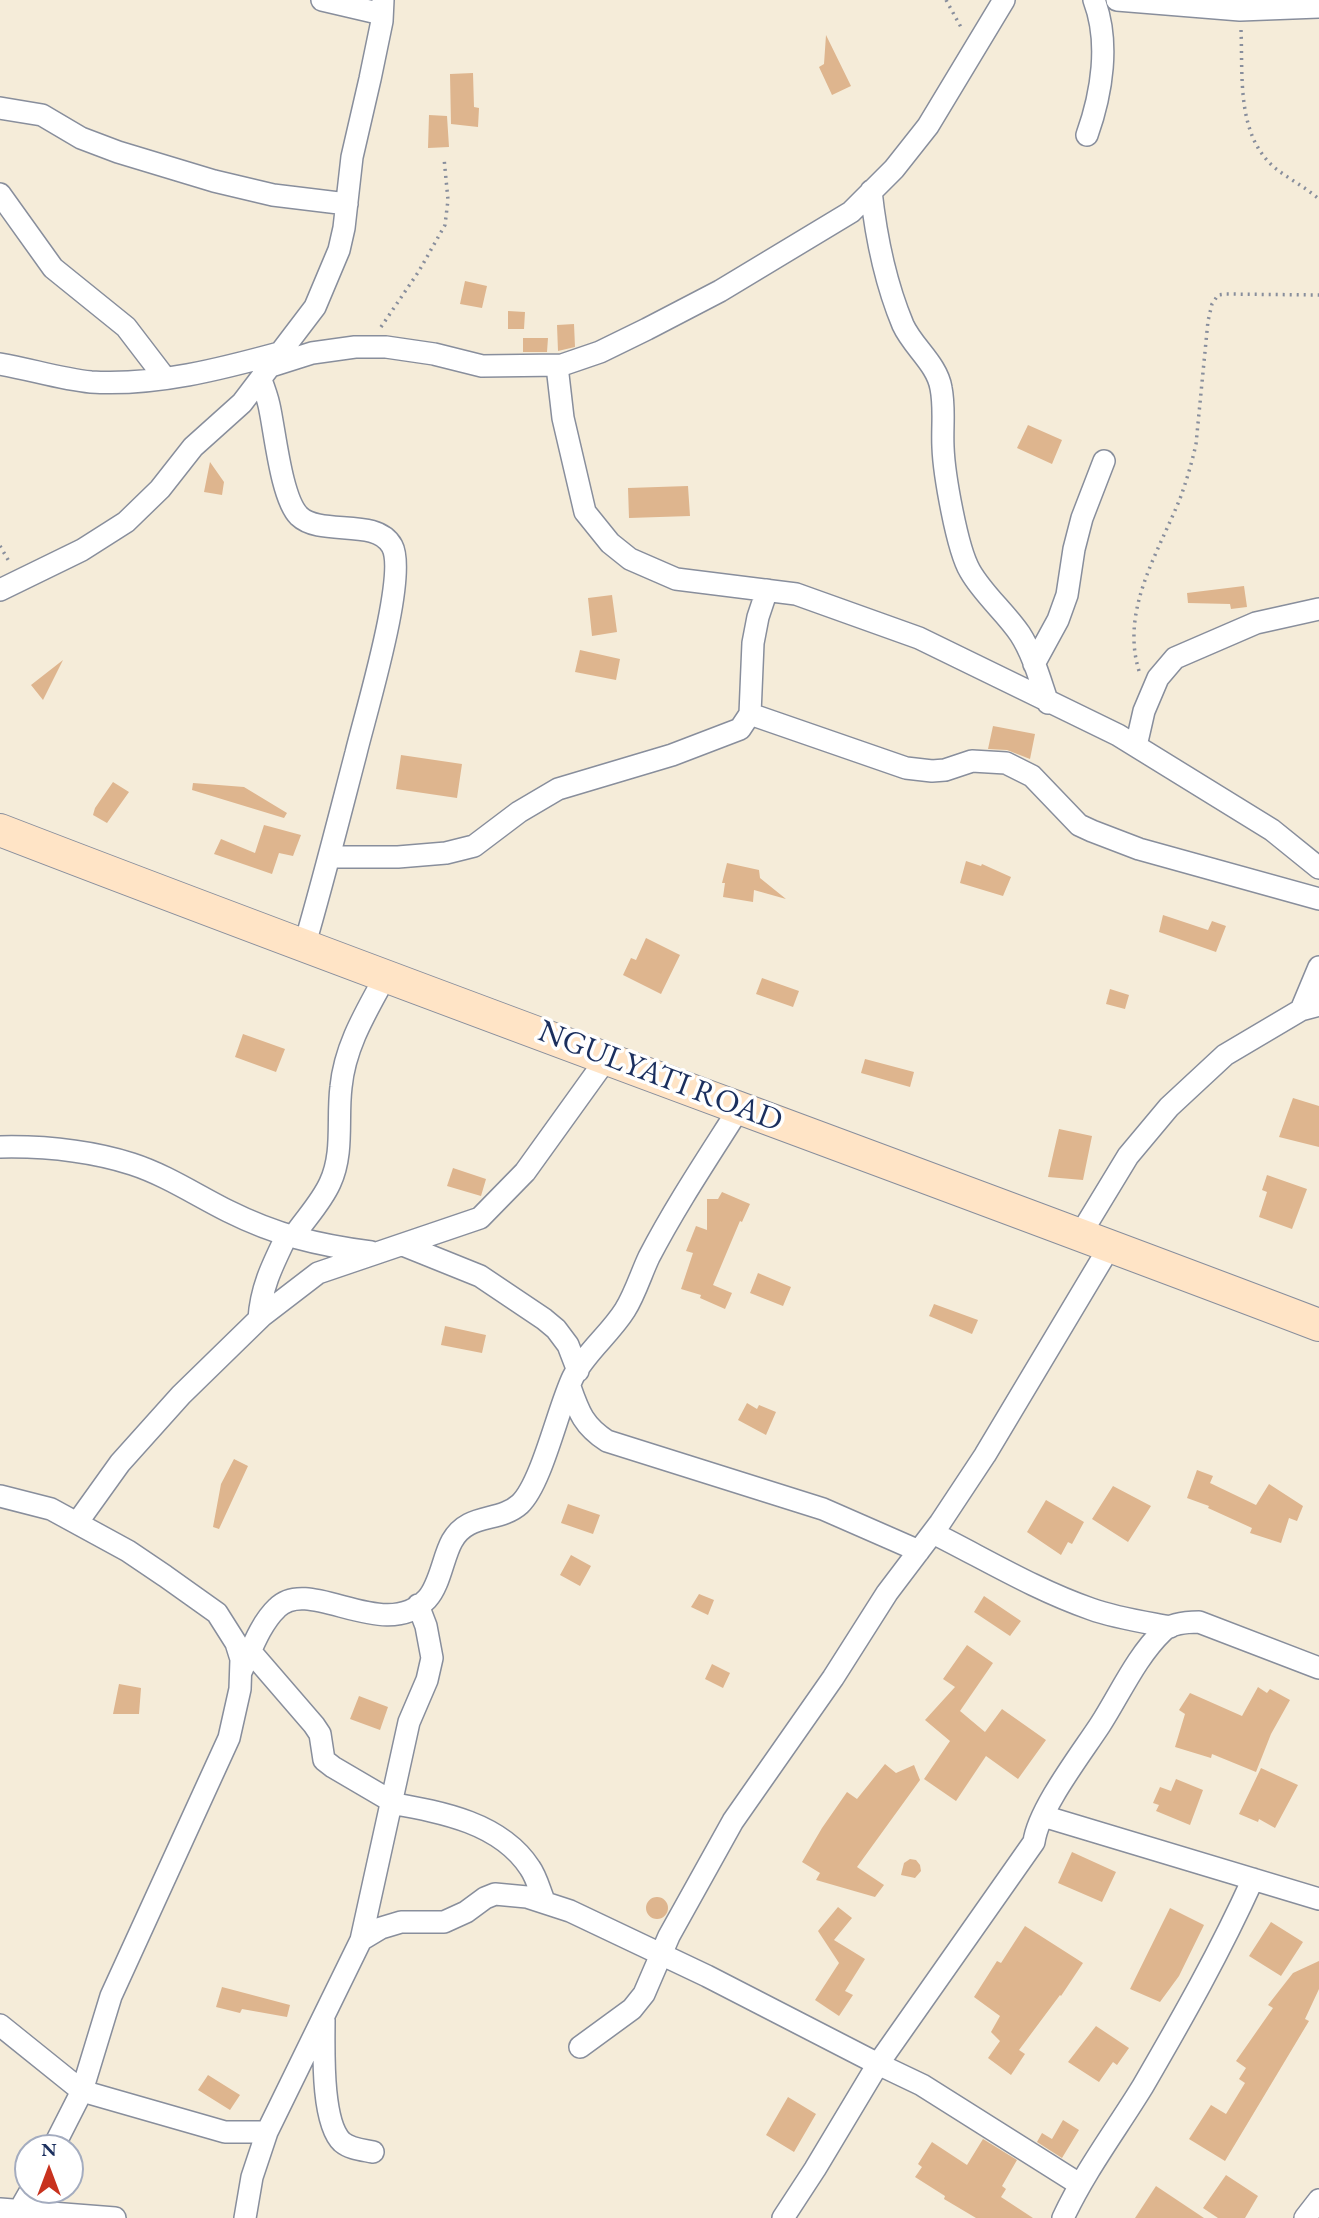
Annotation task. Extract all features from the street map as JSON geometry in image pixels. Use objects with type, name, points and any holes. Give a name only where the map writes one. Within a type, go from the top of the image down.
[{"type":"main road","name":"NGULYATI ROAD","points":[[0,830],[304,947],[740,1107],[1319,1325]]},
{"type":"street","points":[[0,590],[82,550],[126,522],[160,489],[193,447],[242,403],[315,307],[339,250],[352,157],[383,7],[322,0]]},
{"type":"street","points":[[0,364],[89,382],[165,378],[234,366],[272,366],[312,353],[369,347],[435,354],[482,366],[557,366],[600,352],[720,291],[851,212],[894,169],[928,126],[1004,0]]},
{"type":"street","points":[[1087,135],[1094,116],[1103,54],[1103,33],[1094,0]]},
{"type":"street","points":[[1117,0],[1240,10],[1319,7]]},
{"type":"street","points":[[0,108],[43,115],[81,138],[215,181],[273,195],[347,204]]},
{"type":"street","points":[[871,191],[883,265],[904,327],[936,374],[941,387],[943,447],[949,490],[958,535],[970,570],[1021,635],[1048,703]]},
{"type":"street","points":[[0,194],[53,268],[126,327],[165,378]]},
{"type":"street","points":[[272,366],[269,404],[286,488],[297,515],[316,524],[379,534],[390,542],[395,552],[390,617],[330,857],[304,947]]},
{"type":"street","points":[[557,366],[563,418],[585,512],[610,543],[630,559],[676,579],[796,594],[919,638],[1136,746],[1272,830],[1319,868]]},
{"type":"street","points":[[1034,664],[1058,620],[1067,595],[1082,518],[1104,461]]},
{"type":"street","points":[[330,857],[410,856],[446,853],[474,846],[519,812],[558,789],[672,755],[740,729],[750,715],[752,643],[767,590]]},
{"type":"street","points":[[1136,746],[1143,711],[1158,678],[1174,658],[1256,623],[1319,609]]},
{"type":"street","points":[[750,715],[906,768],[932,771],[945,770],[972,761],[1006,763],[1032,776],[1079,825],[1092,831],[1139,849],[1319,899]]},
{"type":"street","points":[[1080,1235],[1128,1156],[1169,1107],[1225,1055],[1310,1007],[1319,967]]},
{"type":"street","points":[[259,1319],[260,1299],[266,1277],[290,1236],[323,1197],[331,1182],[338,1158],[341,1086],[351,1041],[385,977]]},
{"type":"street","points":[[76,1522],[120,1463],[181,1395],[259,1319],[318,1273],[480,1218],[525,1172],[607,1058]]},
{"type":"street","points":[[241,1672],[268,1618],[287,1600],[303,1597],[362,1613],[390,1614],[409,1611],[428,1599],[452,1541],[466,1524],[520,1504],[535,1479],[583,1362],[605,1338],[625,1309],[650,1256],[740,1107]]},
{"type":"street","points":[[0,1147],[83,1153],[133,1164],[173,1181],[229,1211],[290,1236],[324,1246],[379,1253]]},
{"type":"street","points":[[403,1245],[480,1276],[556,1328],[568,1345],[578,1412],[590,1430],[607,1441],[823,1509],[919,1551]]},
{"type":"street","points":[[580,2047],[632,2009],[644,1994],[684,1906],[733,1821],[833,1678],[887,1593],[933,1533],[985,1455],[1110,1246]]},
{"type":"street","points":[[1,1498],[51,1509],[128,1551],[216,1613],[236,1643],[241,1659],[240,1689],[229,1738],[111,1996],[82,2091],[60,2134]]},
{"type":"street","points":[[933,1533],[1090,1608],[1126,1619],[1170,1627]]},
{"type":"street","points":[[245,2218],[252,2177],[267,2132],[361,1940],[409,1722],[427,1680],[432,1658],[429,1635],[418,1605]]},
{"type":"street","points":[[783,2218],[878,2064],[1034,1842],[1035,1829],[1068,1773],[1125,1683],[1165,1629],[1187,1622],[1199,1622],[1319,1668]]},
{"type":"street","points":[[251,1652],[314,1725],[320,1734],[324,1760],[390,1802],[460,1819],[494,1833],[514,1847],[531,1869],[545,1903]]},
{"type":"street","points":[[1043,1816],[1319,1899]]},
{"type":"street","points":[[1063,2218],[1079,2184],[1189,2009],[1253,1879]]},
{"type":"street","points":[[361,1940],[381,1928],[401,1922],[444,1922],[495,1894],[527,1897],[570,1911],[707,1976],[922,2085],[1079,2184]]},
{"type":"street","points":[[324,2014],[324,2079],[329,2116],[342,2142],[356,2149],[373,2151]]},
{"type":"street","points":[[0,2025],[82,2091],[225,2132],[267,2132]]},
{"type":"street","points":[[1305,2218],[1319,2200]]},
{"type":"street","points":[[12,2212],[115,2218]]},
{"type":"path","points":[[946,0],[956,14],[972,52]]},
{"type":"path","points":[[1240,10],[1243,95],[1250,129],[1259,150],[1275,167],[1319,199]]},
{"type":"path","points":[[369,347],[419,271],[445,225],[448,200],[444,158]]},
{"type":"path","points":[[1148,700],[1136,661],[1133,626],[1137,602],[1192,464],[1212,304],[1218,295],[1226,294],[1319,295]]},
{"type":"building","points":[[826,35],[851,86],[832,95],[819,67],[824,64]]},
{"type":"building","points":[[473,73],[474,107],[479,108],[478,127],[451,124],[450,74]]},
{"type":"building","points":[[429,115],[447,116],[449,147],[428,148]]},
{"type":"building","points":[[465,281],[487,286],[482,308],[460,304]]},
{"type":"building","points":[[508,311],[525,312],[524,329],[508,329]]},
{"type":"building","points":[[574,324],[575,347],[558,351],[557,325]]},
{"type":"building","points":[[523,338],[548,338],[547,352],[523,352]]},
{"type":"building","points":[[1028,425],[1062,440],[1052,464],[1017,448]]},
{"type":"building","points":[[210,462],[224,482],[222,495],[204,492]]},
{"type":"building","points":[[688,486],[690,516],[629,518],[628,488]]},
{"type":"building","points":[[1244,586],[1247,607],[1231,609],[1230,604],[1188,603],[1187,593]]},
{"type":"building","points":[[612,595],[617,632],[592,636],[588,598]]},
{"type":"building","points":[[580,650],[620,659],[616,680],[575,672]]},
{"type":"building","points":[[63,660],[43,700],[31,685]]},
{"type":"building","points":[[993,726],[1035,734],[1030,759],[1007,750],[988,749]]},
{"type":"building","points":[[401,755],[462,764],[457,798],[396,789]]},
{"type":"building","points":[[113,782],[129,792],[107,823],[93,815]]},
{"type":"building","points":[[193,783],[244,787],[287,813],[284,818],[192,790]]},
{"type":"building","points":[[264,825],[301,835],[293,856],[279,853],[272,874],[214,854],[221,839],[255,853]]},
{"type":"building","points":[[966,861],[981,866],[982,864],[1011,877],[1003,896],[960,883]]},
{"type":"building","points":[[727,863],[759,870],[760,878],[786,899],[754,890],[753,902],[723,897],[725,883],[722,883]]},
{"type":"building","points":[[1163,915],[1208,930],[1212,921],[1226,926],[1216,952],[1159,932]]},
{"type":"building","points":[[646,938],[680,955],[661,994],[623,975],[631,958],[636,960]]},
{"type":"building","points":[[762,978],[799,991],[793,1007],[756,994]]},
{"type":"building","points":[[1110,989],[1129,995],[1125,1009],[1106,1004]]},
{"type":"building","points":[[243,1034],[285,1049],[276,1072],[235,1057]]},
{"type":"building","points":[[865,1059],[914,1072],[910,1087],[861,1073]]},
{"type":"building","points":[[1293,1098],[1319,1106],[1319,1147],[1279,1137]]},
{"type":"building","points":[[1059,1129],[1092,1136],[1083,1180],[1048,1177]]},
{"type":"building","points":[[453,1168],[486,1179],[481,1196],[447,1186]]},
{"type":"building","points":[[1267,1175],[1307,1189],[1292,1229],[1259,1217],[1267,1192],[1262,1190]]},
{"type":"building","points":[[722,1192],[750,1204],[713,1285],[732,1293],[725,1309],[700,1298],[701,1295],[681,1289],[693,1253],[686,1251],[696,1226],[707,1230],[707,1199],[718,1199]]},
{"type":"building","points":[[758,1273],[791,1287],[783,1306],[750,1293]]},
{"type":"building","points":[[934,1304],[978,1320],[972,1334],[929,1316]]},
{"type":"building","points":[[445,1326],[486,1335],[482,1353],[441,1345]]},
{"type":"building","points":[[747,1403],[757,1409],[759,1405],[776,1412],[766,1435],[738,1420]]},
{"type":"building","points":[[234,1459],[248,1466],[219,1529],[213,1527],[221,1484]]},
{"type":"building","points":[[1197,1470],[1213,1476],[1210,1483],[1256,1505],[1269,1484],[1303,1506],[1297,1521],[1289,1518],[1281,1543],[1250,1533],[1252,1528],[1187,1498]]},
{"type":"building","points":[[1113,1486],[1151,1506],[1128,1542],[1092,1519]]},
{"type":"building","points":[[1046,1500],[1084,1522],[1072,1544],[1068,1542],[1061,1555],[1027,1532]]},
{"type":"building","points":[[568,1504],[600,1515],[593,1534],[561,1523]]},
{"type":"building","points":[[571,1555],[591,1566],[580,1586],[560,1575]]},
{"type":"building","points":[[699,1594],[714,1600],[708,1615],[691,1607]]},
{"type":"building","points":[[984,1596],[1021,1621],[1010,1636],[974,1612]]},
{"type":"building","points":[[967,1645],[993,1663],[960,1711],[985,1732],[1002,1709],[1046,1740],[1018,1779],[986,1756],[956,1801],[924,1779],[950,1741],[925,1720],[955,1687],[943,1679]]},
{"type":"building","points":[[712,1664],[730,1673],[723,1688],[705,1679]]},
{"type":"building","points":[[119,1684],[141,1688],[139,1714],[113,1714]]},
{"type":"building","points":[[1258,1687],[1267,1693],[1270,1689],[1290,1700],[1271,1734],[1256,1772],[1212,1754],[1211,1758],[1175,1747],[1185,1714],[1179,1710],[1190,1693],[1242,1716]]},
{"type":"building","points":[[359,1696],[388,1707],[380,1730],[350,1719]]},
{"type":"building","points":[[885,1764],[896,1773],[914,1765],[920,1780],[857,1867],[884,1885],[875,1897],[816,1880],[820,1873],[802,1862],[822,1828],[847,1792],[857,1799]]},
{"type":"building","points":[[1261,1768],[1298,1785],[1275,1828],[1259,1819],[1258,1822],[1239,1814]]},
{"type":"building","points":[[1176,1779],[1203,1790],[1190,1825],[1156,1811],[1159,1805],[1153,1803],[1160,1787],[1171,1791]]},
{"type":"building","points":[[1072,1852],[1116,1872],[1102,1902],[1058,1883]]},
{"type":"building","points":[[910,1859],[916,1860],[920,1865],[921,1871],[915,1878],[901,1875],[904,1863]]},
{"type":"building","points":[[657,1897],[665,1900],[668,1908],[665,1916],[657,1919],[649,1916],[646,1908],[649,1900]]},
{"type":"building","points":[[838,1907],[852,1918],[834,1940],[865,1959],[845,1991],[853,1995],[839,2016],[815,2000],[839,1963],[818,1931]]},
{"type":"building","points":[[1170,1908],[1204,1925],[1179,1976],[1160,2002],[1130,1989]]},
{"type":"building","points":[[1271,1922],[1303,1942],[1281,1976],[1249,1956]]},
{"type":"building","points":[[1025,1926],[1083,1963],[1019,2050],[1025,2054],[1011,2075],[988,2058],[1000,2041],[991,2032],[1000,2016],[974,1997],[997,1961],[1001,1963]]},
{"type":"building","points":[[1319,1961],[1319,1989],[1305,2019],[1309,2021],[1225,2161],[1189,2139],[1211,2105],[1226,2114],[1245,2083],[1239,2079],[1246,2068],[1236,2061],[1273,2008],[1268,2005],[1293,1973]]},
{"type":"building","points":[[222,1987],[290,2005],[287,2017],[242,2009],[240,2013],[216,2007]]},
{"type":"building","points":[[1096,2026],[1129,2048],[1117,2065],[1113,2062],[1099,2082],[1068,2062]]},
{"type":"building","points":[[208,2075],[240,2095],[230,2110],[198,2090]]},
{"type":"building","points":[[788,2097],[816,2114],[794,2152],[766,2135]]},
{"type":"building","points":[[1063,2120],[1079,2130],[1062,2158],[1037,2142],[1042,2133],[1052,2139]]},
{"type":"building","points":[[983,2139],[1017,2160],[1002,2186],[1006,2189],[1001,2197],[1033,2218],[976,2218],[915,2177],[922,2167],[918,2164],[932,2142],[967,2165]]},
{"type":"building","points":[[1226,2175],[1258,2196],[1245,2218],[1218,2218],[1203,2208]]},
{"type":"building","points":[[1156,2186],[1204,2218],[1135,2218]]}]
